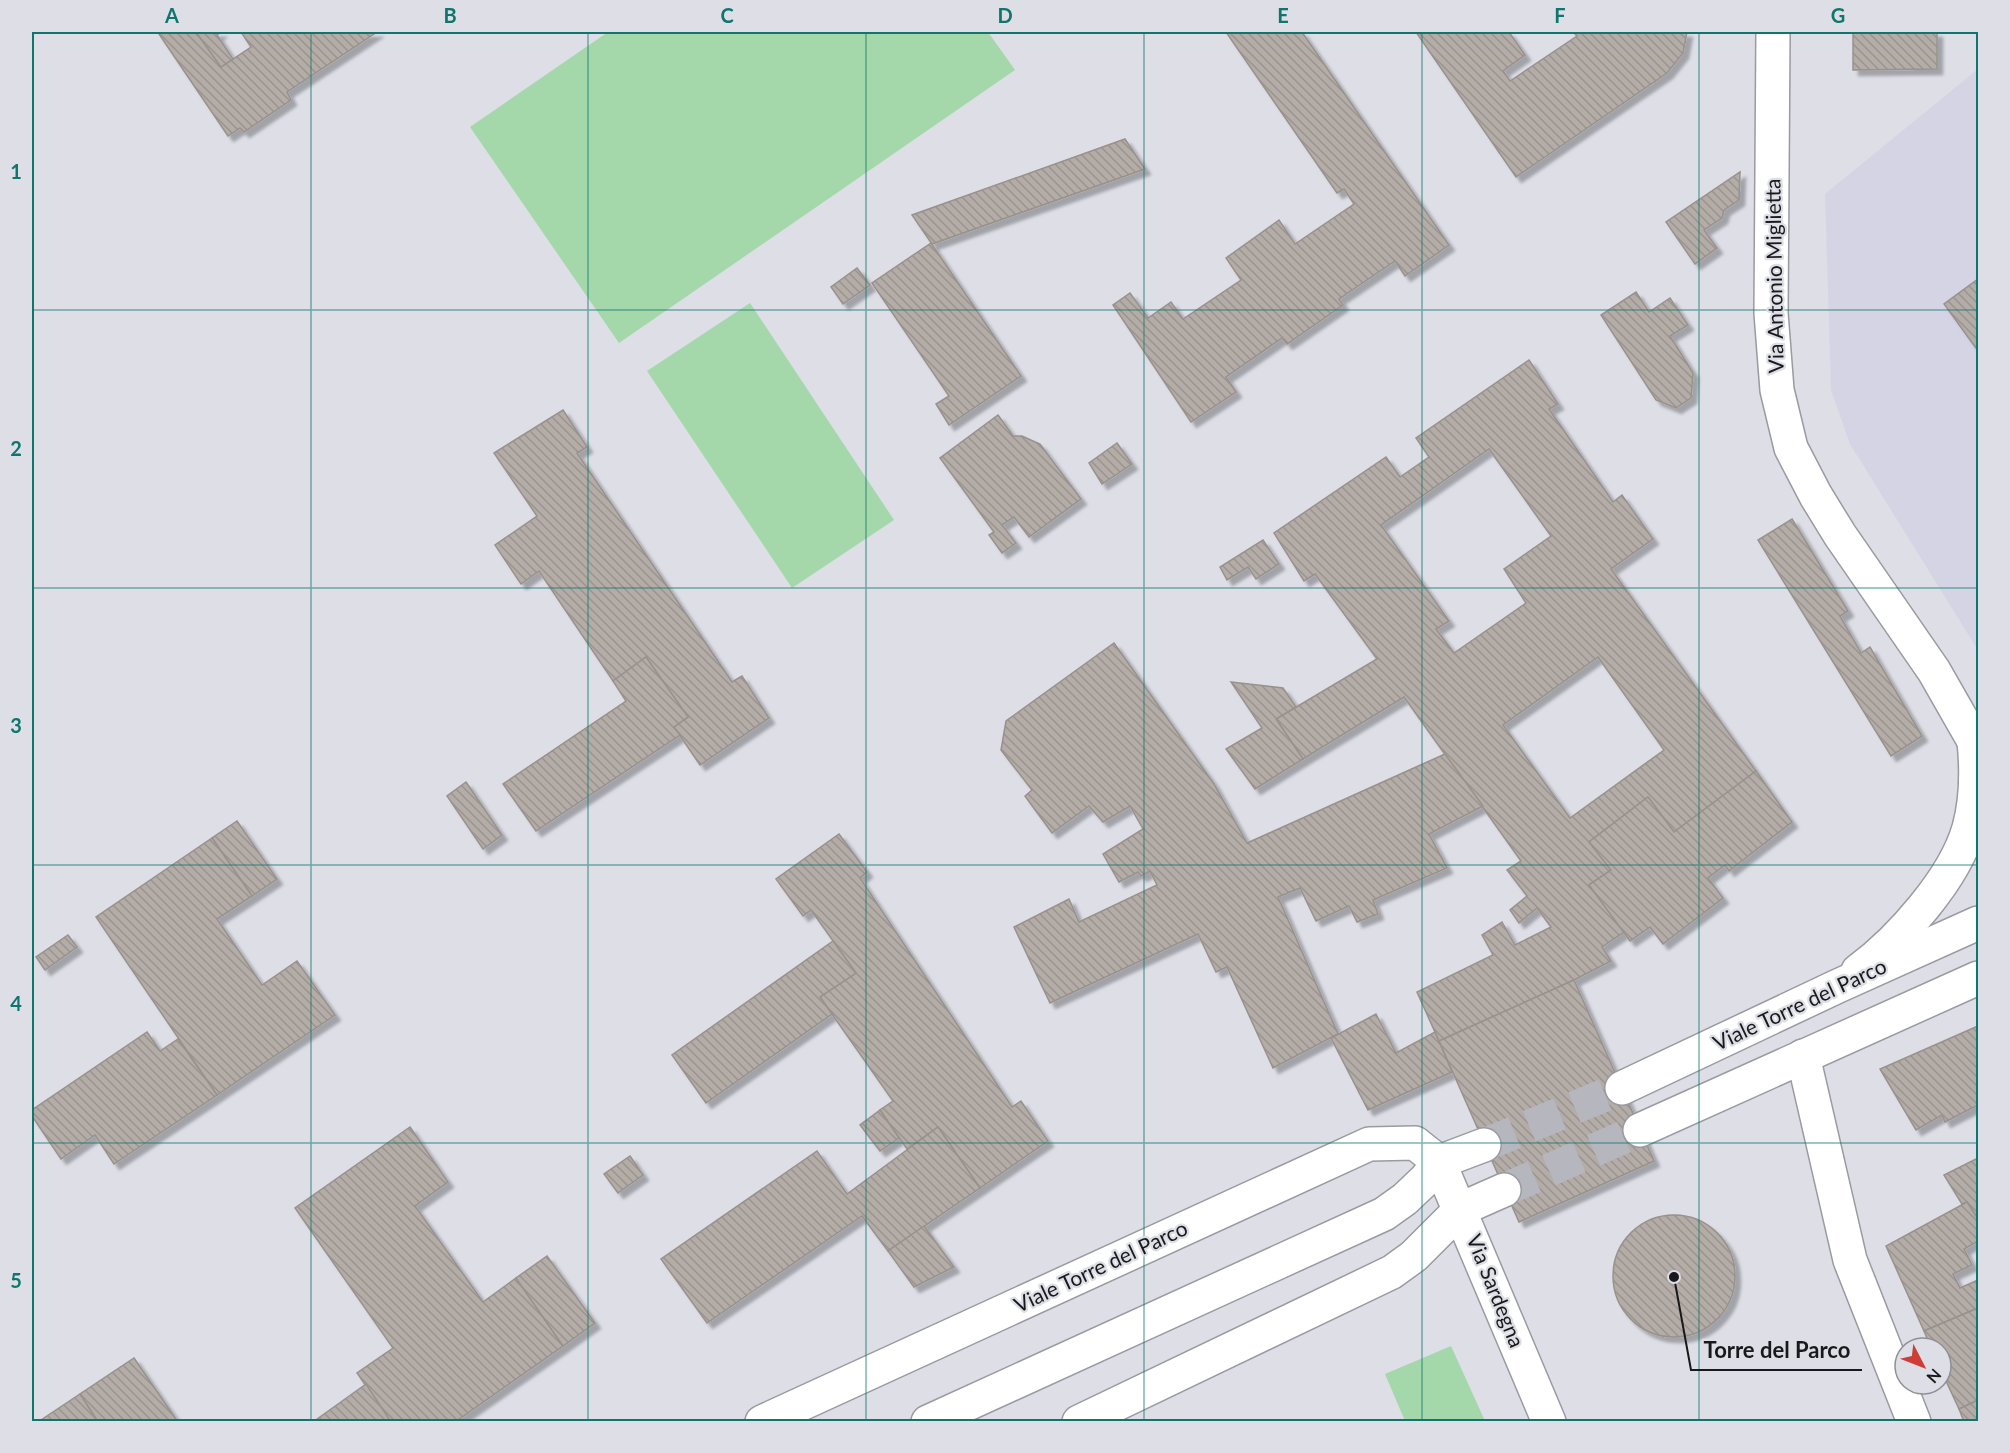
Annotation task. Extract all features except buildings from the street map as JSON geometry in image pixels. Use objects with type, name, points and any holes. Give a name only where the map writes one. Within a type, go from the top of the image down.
[{"type":"street","name":"Via Antonio Miglietta","points":[[1773,32],[1772,313],[1777,390],[1791,448],[1828,516],[1934,671],[1976,748]]},
{"type":"street","points":[[1838,986],[1891,945],[1929,900],[1955,861],[1969,830],[1975,803],[1976,748]]},
{"type":"street","name":"Viale Torre del Parco","points":[[1622,1088],[1978,923]]},
{"type":"street","points":[[1640,1130],[1978,978]]},
{"type":"street","points":[[1803,1056],[1850,1260],[1914,1422]]},
{"type":"street","name":"Viale Torre del Parco","points":[[762,1422],[1369,1144],[1415,1143],[1439,1162]]},
{"type":"street","points":[[928,1422],[1384,1214],[1405,1199],[1426,1179],[1439,1162],[1484,1145]]},
{"type":"street","name":"Via Sardegna","points":[[1439,1162],[1461,1209],[1548,1422]]},
{"type":"street","points":[[1079,1422],[1392,1272],[1414,1256],[1461,1209],[1504,1190]]},
{"type":"shaded area","points":[[1978,69],[1978,650],[1850,444],[1831,390],[1825,194]]},
{"type":"green space","points":[[608,32],[988,32],[1015,70],[619,343],[470,127]]},
{"type":"green space","points":[[750,303],[894,520],[792,588],[647,371]]},
{"type":"green space","points":[[1451,1346],[1485,1421],[1405,1421],[1385,1374]]},
{"type":"tunnel","points":[[1484,1145],[1622,1088]]},
{"type":"tunnel","points":[[1504,1190],[1640,1130]]},
{"type":"place","name":"Torre del Parco","points":[[1674,1277]]}]
